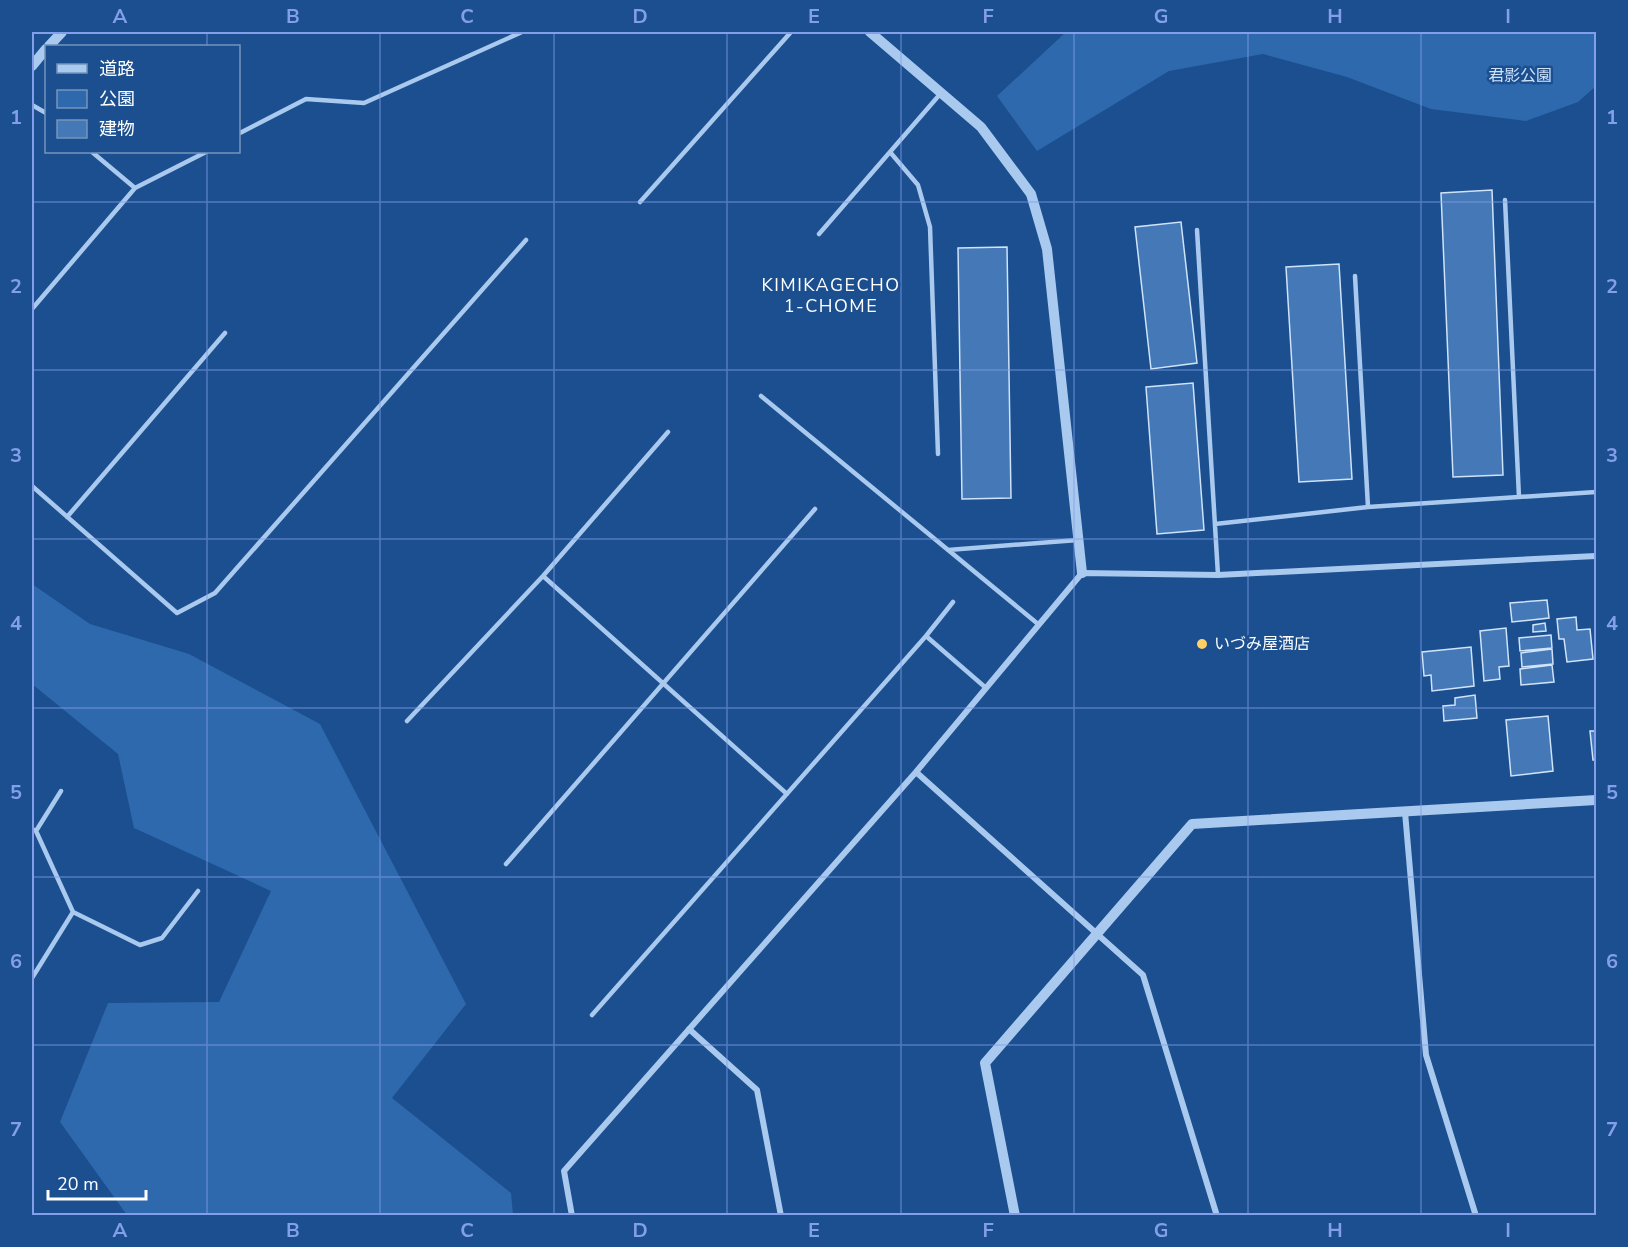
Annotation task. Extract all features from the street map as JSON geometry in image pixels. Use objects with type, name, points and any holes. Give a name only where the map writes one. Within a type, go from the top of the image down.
[{"type":"street","points":[[51,45],[62,32]]},
{"type":"street","points":[[572,1215],[564,1171],[916,772],[1082,573],[1047,249],[1031,194],[981,127],[870,32]]},
{"type":"street","points":[[32,66],[45,51]]},
{"type":"street","points":[[1082,573],[1218,575],[1596,556]]},
{"type":"street","points":[[916,772],[1143,975],[1216,1215]]},
{"type":"street","points":[[1015,1215],[986,1063],[1192,824],[1596,800]]},
{"type":"street","points":[[1405,812],[1426,1055],[1476,1215]]},
{"type":"street","points":[[688,1029],[757,1090],[781,1215]]},
{"type":"lane","points":[[240,133],[306,99],[364,104],[522,32]]},
{"type":"lane","points":[[640,202],[791,32]]},
{"type":"lane","points":[[819,234],[942,93]]},
{"type":"lane","points":[[890,152],[918,185],[930,227],[938,454]]},
{"type":"lane","points":[[93,153],[135,188]]},
{"type":"lane","points":[[32,309],[135,188],[204,153]]},
{"type":"lane","points":[[1505,200],[1519,497]]},
{"type":"lane","points":[[1197,230],[1218,575]]},
{"type":"lane","points":[[32,486],[177,613],[215,593],[526,240]]},
{"type":"lane","points":[[1355,276],[1368,507]]},
{"type":"lane","points":[[67,517],[225,333]]},
{"type":"lane","points":[[760,396],[1038,624]]},
{"type":"lane","points":[[407,721],[543,576],[668,432]]},
{"type":"lane","points":[[1215,524],[1368,507],[1596,492]]},
{"type":"lane","points":[[506,864],[815,509]]},
{"type":"lane","points":[[948,550],[1078,540]]},
{"type":"lane","points":[[543,576],[787,794]]},
{"type":"lane","points":[[592,1015],[926,636],[953,602]]},
{"type":"lane","points":[[926,636],[986,688]]},
{"type":"lane","points":[[61,791],[34,830],[73,912],[140,945],[162,938],[198,891]]},
{"type":"lane","points":[[32,978],[73,912]]},
{"type":"green space","name":"君影公園","points":[[1066,32],[1596,32],[1596,86],[1578,102],[1526,121],[1431,109],[1347,77],[1263,54],[1169,71],[1037,151],[997,96]]},
{"type":"green space","points":[[32,584],[90,624],[189,654],[320,724],[466,1004],[392,1098],[511,1193],[513,1215],[127,1215],[60,1122],[108,1003],[219,1002],[271,891],[134,828],[118,754],[32,684]]},
{"type":"building","points":[[1492,190],[1503,475],[1453,477],[1441,193]]},
{"type":"building","points":[[1181,222],[1197,363],[1151,369],[1135,227]]},
{"type":"building","points":[[1007,247],[1011,498],[962,499],[958,248]]},
{"type":"building","points":[[1339,264],[1352,479],[1299,482],[1286,267]]},
{"type":"building","points":[[1193,383],[1204,530],[1157,534],[1146,387]]},
{"type":"building","points":[[1547,600],[1549,618],[1512,622],[1510,603]]},
{"type":"building","points":[[1576,617],[1577,630],[1590,629],[1593,659],[1567,662],[1564,639],[1559,639],[1557,619]]},
{"type":"building","points":[[1545,623],[1546,631],[1533,632],[1533,625]]},
{"type":"building","points":[[1506,628],[1509,666],[1499,667],[1500,679],[1484,681],[1480,631]]},
{"type":"building","points":[[1551,635],[1552,648],[1520,651],[1519,638]]},
{"type":"building","points":[[1471,647],[1474,686],[1432,691],[1431,675],[1424,676],[1422,652]]},
{"type":"building","points":[[1552,649],[1553,664],[1522,667],[1521,653]]},
{"type":"building","points":[[1552,665],[1554,682],[1521,685],[1520,669]]},
{"type":"building","points":[[1475,695],[1477,718],[1444,721],[1443,706],[1455,705],[1455,698]]},
{"type":"building","points":[[1548,716],[1553,771],[1511,776],[1506,720]]},
{"type":"building","points":[[1590,731],[1596,731],[1596,760],[1593,760]]},
{"type":"place","name":"いづみ屋酒店","points":[[1202,644]]},
{"type":"district","name":"KIMIKAGECHO 1-CHOME","points":[[831,295]]}]
